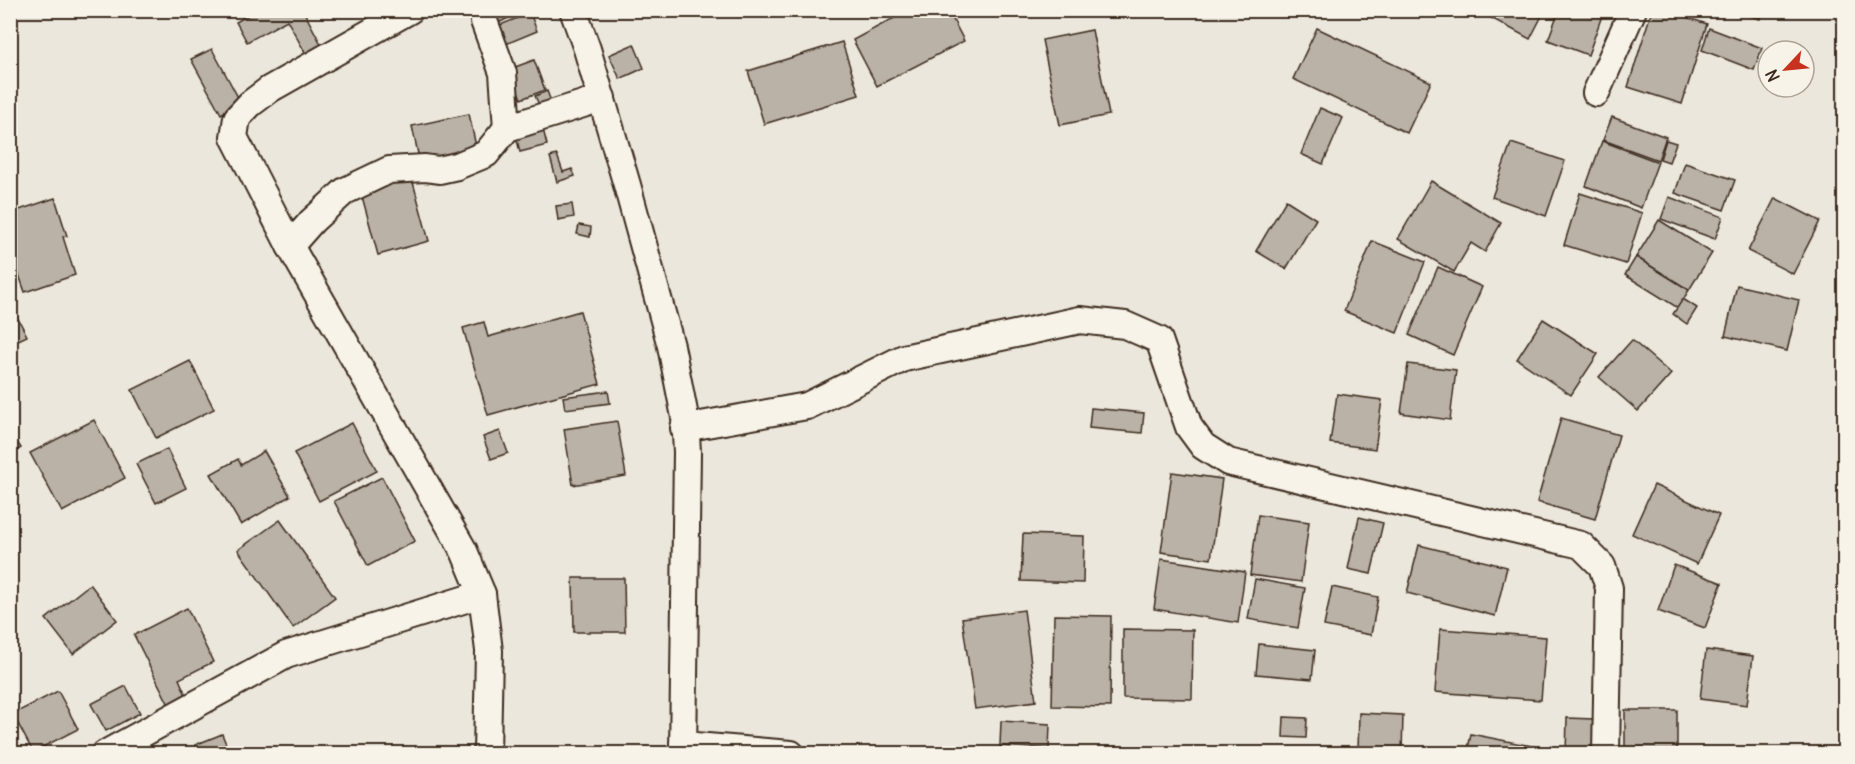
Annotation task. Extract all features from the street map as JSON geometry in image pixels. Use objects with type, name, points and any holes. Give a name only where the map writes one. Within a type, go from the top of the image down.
[{"type":"street","points":[[410,10],[270,89],[250,104],[237,118],[234,137],[290,246],[464,551],[482,594],[489,651],[487,753]]},
{"type":"street","points":[[483,10],[484,21],[503,73],[507,128]]},
{"type":"street","points":[[573,10],[602,98],[671,346],[684,417],[687,452],[683,749],[791,753]]},
{"type":"street","points":[[1596,93],[1633,10]]},
{"type":"street","points":[[290,246],[312,221],[345,191],[389,170],[425,168],[439,170],[472,161],[486,154],[507,128],[602,98]]},
{"type":"street","points":[[684,428],[807,406],[904,357],[1080,320],[1125,325],[1159,340],[1189,427],[1203,446],[1228,462],[1581,545],[1602,566],[1609,588],[1606,753]]},
{"type":"street","points":[[105,753],[286,655],[482,594]]},
{"type":"building","points":[[257,10],[303,10],[322,46],[306,54],[287,20],[247,42],[236,22]]},
{"type":"building","points":[[499,10],[525,10],[492,26],[487,16]]},
{"type":"building","points":[[909,10],[948,10],[964,41],[877,86],[853,40]]},
{"type":"building","points":[[1481,10],[1545,10],[1530,39],[1480,12]]},
{"type":"building","points":[[1559,10],[1604,10],[1588,55],[1548,40]]},
{"type":"building","points":[[1652,10],[1664,10],[1707,24],[1682,104],[1628,87]]},
{"type":"building","points":[[1730,10],[1762,10],[1760,19]]},
{"type":"building","points":[[530,13],[537,31],[501,46],[493,28]]},
{"type":"building","points":[[1317,28],[1431,82],[1407,133],[1293,79]]},
{"type":"building","points":[[1709,28],[1756,46],[1756,64],[1754,70],[1702,50]]},
{"type":"building","points":[[1092,30],[1109,115],[1060,125],[1042,40]]},
{"type":"building","points":[[842,42],[859,95],[764,124],[748,71]]},
{"type":"building","points":[[634,44],[644,68],[620,79],[609,55]]},
{"type":"building","points":[[212,49],[241,103],[221,114],[191,59]]},
{"type":"building","points":[[534,60],[545,90],[521,99],[510,69]]},
{"type":"building","points":[[547,91],[552,104],[541,109],[535,96]]},
{"type":"building","points":[[1320,108],[1343,118],[1323,164],[1301,154]]},
{"type":"building","points":[[469,114],[477,151],[420,163],[412,126]]},
{"type":"building","points":[[1612,117],[1666,137],[1658,160],[1603,140]]},
{"type":"building","points":[[542,125],[547,145],[520,152],[515,132]]},
{"type":"building","points":[[1666,140],[1676,143],[1669,162],[1660,159]]},
{"type":"building","points":[[1602,141],[1658,162],[1641,208],[1586,186]]},
{"type":"building","points":[[1511,143],[1565,161],[1546,216],[1492,197]]},
{"type":"building","points":[[557,155],[563,172],[572,169],[575,176],[557,182],[550,157]]},
{"type":"building","points":[[1685,163],[1735,180],[1724,210],[1675,193]]},
{"type":"building","points":[[411,175],[429,241],[378,255],[360,189]]},
{"type":"building","points":[[1431,181],[1501,223],[1485,252],[1471,243],[1454,272],[1398,239]]},
{"type":"building","points":[[1580,193],[1642,213],[1626,264],[1564,245]]},
{"type":"building","points":[[1669,197],[1723,217],[1715,239],[1661,219]]},
{"type":"building","points":[[55,198],[67,236],[63,237],[75,275],[25,292],[10,249],[10,213]]},
{"type":"building","points":[[1775,198],[1820,221],[1793,274],[1748,251]]},
{"type":"building","points":[[1286,200],[1316,219],[1286,269],[1256,251]]},
{"type":"building","points":[[572,204],[574,217],[558,220],[556,206]]},
{"type":"building","points":[[1659,220],[1712,253],[1689,290],[1636,257]]},
{"type":"building","points":[[579,225],[591,227],[590,237],[577,234]]},
{"type":"building","points":[[1372,241],[1425,262],[1397,333],[1344,311]]},
{"type":"building","points":[[1636,257],[1689,290],[1678,308],[1625,275]]},
{"type":"building","points":[[1438,267],[1482,287],[1453,355],[1409,335]]},
{"type":"building","points":[[1737,285],[1799,300],[1787,351],[1725,336]]},
{"type":"building","points":[[1683,299],[1697,308],[1687,324],[1673,314]]},
{"type":"building","points":[[10,303],[27,336],[10,344]]},
{"type":"building","points":[[580,311],[600,384],[488,415],[463,328],[484,322],[488,337]]},
{"type":"building","points":[[1543,319],[1598,354],[1571,395],[1517,359]]},
{"type":"building","points":[[1632,340],[1671,374],[1638,411],[1599,377]]},
{"type":"building","points":[[190,361],[214,409],[156,438],[132,390]]},
{"type":"building","points":[[1408,364],[1456,370],[1450,420],[1401,413]]},
{"type":"building","points":[[608,391],[610,403],[565,409],[563,397]]},
{"type":"building","points":[[1337,394],[1382,400],[1375,449],[1330,443]]},
{"type":"building","points":[[1091,408],[1144,413],[1142,433],[1089,428]]},
{"type":"building","points":[[1561,418],[1619,435],[1595,519],[1537,502]]},
{"type":"building","points":[[94,420],[125,478],[62,512],[30,453]]},
{"type":"building","points":[[617,421],[626,476],[573,485],[564,429]]},
{"type":"building","points":[[352,423],[377,471],[319,501],[294,453]]},
{"type":"building","points":[[10,431],[21,448],[10,455]]},
{"type":"building","points":[[500,431],[508,453],[491,459],[483,437]]},
{"type":"building","points":[[167,449],[186,488],[156,503],[136,464]]},
{"type":"building","points":[[264,451],[290,496],[241,525],[211,474],[238,459],[241,465]]},
{"type":"building","points":[[1172,472],[1222,479],[1211,559],[1161,552]]},
{"type":"building","points":[[382,477],[415,541],[368,566],[334,501]]},
{"type":"building","points":[[1654,485],[1719,515],[1697,564],[1632,534]]},
{"type":"building","points":[[1258,515],[1309,522],[1301,582],[1250,575]]},
{"type":"building","points":[[1359,517],[1383,523],[1371,574],[1348,569]]},
{"type":"building","points":[[280,520],[335,597],[293,628],[238,550]]},
{"type":"building","points":[[1023,534],[1084,536],[1083,583],[1021,581]]},
{"type":"building","points":[[1419,545],[1507,567],[1495,616],[1407,593]]},
{"type":"building","points":[[1161,559],[1245,572],[1238,623],[1154,609]]},
{"type":"building","points":[[1674,565],[1722,583],[1705,628],[1658,611]]},
{"type":"building","points":[[573,578],[624,578],[625,632],[574,632]]},
{"type":"building","points":[[1255,579],[1305,588],[1298,628],[1248,619]]},
{"type":"building","points":[[90,584],[117,620],[73,654],[46,619]]},
{"type":"building","points":[[1332,587],[1378,597],[1371,635],[1324,626]]},
{"type":"building","points":[[187,608],[213,662],[179,679],[187,697],[169,705],[134,635]]},
{"type":"building","points":[[1024,610],[1036,701],[975,709],[962,618]]},
{"type":"building","points":[[1054,615],[1111,616],[1110,707],[1052,706]]},
{"type":"building","points":[[1123,629],[1193,630],[1192,699],[1123,698]]},
{"type":"building","points":[[1440,629],[1546,637],[1541,700],[1435,692]]},
{"type":"building","points":[[1259,644],[1315,650],[1312,679],[1256,674]]},
{"type":"building","points":[[1706,650],[1753,656],[1747,705],[1700,699]]},
{"type":"building","points":[[126,686],[140,713],[106,731],[91,704]]},
{"type":"building","points":[[58,691],[78,729],[33,752],[13,714]]},
{"type":"building","points":[[1625,710],[1677,710],[1677,754],[1625,754]]},
{"type":"building","points":[[1359,713],[1403,715],[1402,753],[1358,751]]},
{"type":"building","points":[[1284,717],[1307,718],[1306,738],[1283,737]]},
{"type":"building","points":[[1567,718],[1593,719],[1593,754],[1566,754]]},
{"type":"building","points":[[1001,721],[1050,724],[1049,749],[1000,746]]},
{"type":"building","points":[[222,734],[230,754],[199,754],[195,745]]},
{"type":"building","points":[[1471,734],[1562,752],[1562,754],[1467,754]]}]
